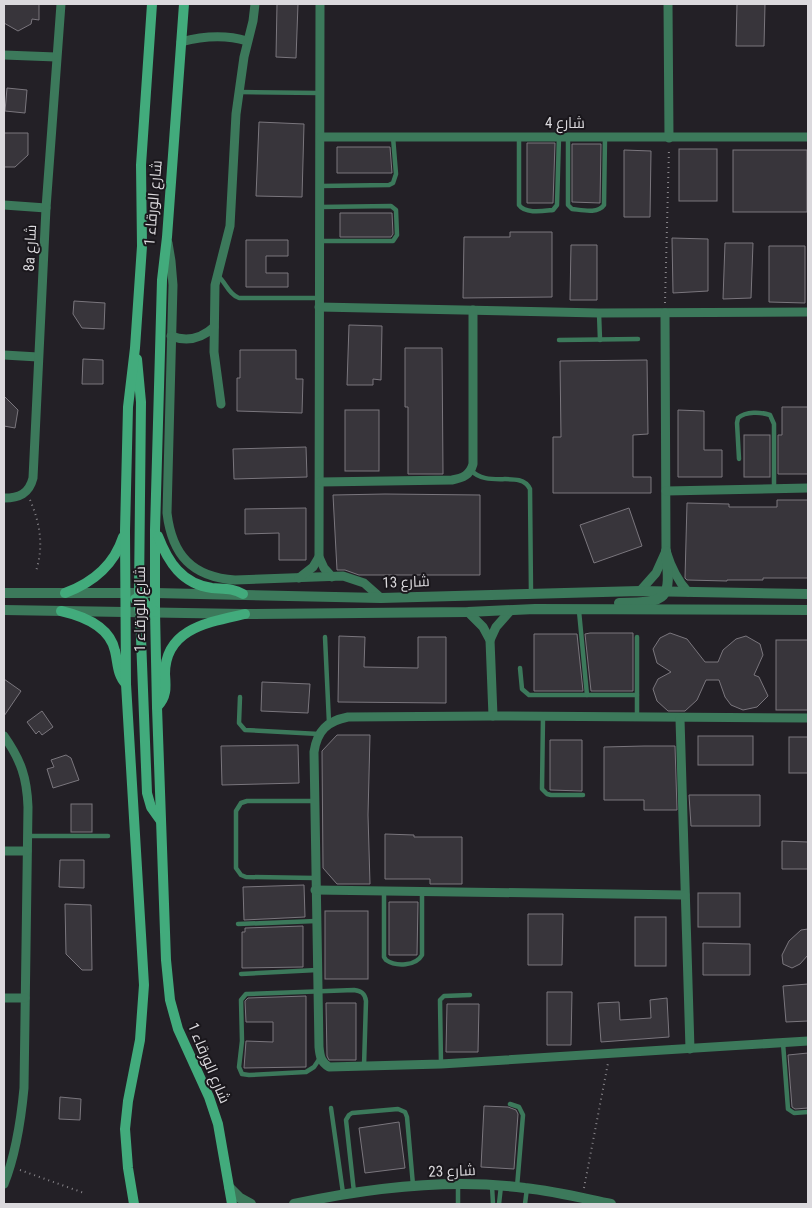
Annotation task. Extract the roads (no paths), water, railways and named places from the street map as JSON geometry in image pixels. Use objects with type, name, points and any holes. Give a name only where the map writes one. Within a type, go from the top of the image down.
[{"type":"main road","name":"شارع الورقاء 1","points":[[134,1204],[128,1168],[125,1128],[140,1040],[144,985],[126,684],[125,531],[128,407],[135,348],[142,246],[142,152],[152,4]]},
{"type":"main road","name":"شارع الورقاء 1","points":[[184,4],[160,316],[155,530],[157,707],[166,960],[170,1000],[175,1022],[183,1044],[213,1107],[222,1142],[232,1204]]},
{"type":"main road","points":[[135,348],[141,402],[139,593],[145,604],[155,612]]},
{"type":"main road","points":[[155,530],[166,557],[183,576],[205,586],[231,589],[243,594]]},
{"type":"main road","points":[[65,593],[86,584],[103,570],[117,552],[125,531]]},
{"type":"main road","points":[[126,593],[136,600],[140,612],[147,792],[151,807],[161,821]]},
{"type":"main road","points":[[61,611],[84,618],[106,634],[113,645],[120,676],[126,684]]},
{"type":"main road","points":[[157,707],[165,694],[166,664],[176,642],[197,626],[245,614]]},
{"type":"street","name":"8a شارع","points":[[4,498],[16,497],[26,492],[33,478],[46,208],[61,4]]},
{"type":"street","points":[[221,404],[214,352],[214,294],[230,226],[238,92],[255,4]]},
{"type":"street","points":[[320,4],[319,557],[324,568],[332,576]]},
{"type":"street","points":[[668,4],[669,138]]},
{"type":"street","points":[[181,42],[194,38],[221,36],[235,37],[247,41]]},
{"type":"street","points":[[4,55],[56,57]]},
{"type":"street","name":"شارع 4","points":[[321,137],[808,137]]},
{"type":"street","points":[[4,205],[46,208]]},
{"type":"street","points":[[167,237],[172,273],[167,513],[172,538],[179,552],[196,569],[222,579],[332,576],[354,578],[364,583],[381,598]]},
{"type":"street","points":[[320,302],[474,310],[599,313],[808,312]]},
{"type":"street","points":[[320,482],[452,480],[466,476],[471,470],[473,457],[474,310]]},
{"type":"street","points":[[579,610],[600,604],[654,602],[666,592],[669,580],[666,551],[665,313]]},
{"type":"street","points":[[171,336],[184,339],[197,338],[214,327]]},
{"type":"street","points":[[4,355],[38,357]]},
{"type":"street","points":[[666,491],[808,488]]},
{"type":"street","points":[[640,591],[656,573],[666,551]]},
{"type":"street","points":[[666,551],[672,570],[688,592]]},
{"type":"street","points":[[299,578],[313,567],[319,557]]},
{"type":"street","name":"شارع 13","points":[[4,593],[243,594],[381,598],[640,591],[808,594]]},
{"type":"street","name":"شارع 13","points":[[4,610],[245,614],[511,610],[808,610]]},
{"type":"street","points":[[493,716],[490,640],[496,626],[511,610]]},
{"type":"street","points":[[468,612],[483,627],[490,640]]},
{"type":"street","points":[[808,718],[348,717],[329,723],[319,734],[315,742],[314,752],[315,890],[320,1057],[329,1067],[441,1064],[808,1041]]},
{"type":"street","points":[[680,718],[690,1049]]},
{"type":"street","points":[[4,736],[14,750],[22,768],[27,788],[24,1088],[21,1116],[10,1167],[4,1184]]},
{"type":"street","points":[[4,851],[27,851]]},
{"type":"street","points":[[315,890],[685,895]]},
{"type":"street","points":[[4,998],[25,998]]},
{"type":"street","points":[[4,1144],[15,1144]]},
{"type":"street","name":"شارع 23","points":[[294,1204],[355,1193],[458,1184],[522,1187],[611,1204]]},
{"type":"street","points":[[229,1187],[240,1198],[250,1204]]},
{"type":"lane","points":[[238,92],[321,93]]},
{"type":"lane","points":[[320,186],[389,185],[393,183],[396,174],[393,137]]},
{"type":"lane","points":[[519,137],[519,205],[524,210],[553,210],[557,205],[563,137]]},
{"type":"lane","points":[[563,137],[568,205],[572,209],[594,210],[602,208],[604,205],[605,137]]},
{"type":"lane","points":[[319,208],[391,206],[396,210],[397,235],[392,240],[319,241]]},
{"type":"lane","points":[[217,275],[230,292],[239,298],[320,302]]},
{"type":"lane","points":[[599,313],[600,340]]},
{"type":"lane","points":[[559,340],[638,339]]},
{"type":"lane","points":[[739,459],[738,418],[747,414],[764,413],[770,415],[774,424],[774,488]]},
{"type":"lane","points":[[471,470],[484,478],[519,480],[528,484],[530,489],[531,593]]},
{"type":"lane","points":[[579,610],[587,694]]},
{"type":"lane","points":[[325,637],[329,723]]},
{"type":"lane","points":[[636,637],[637,718]]},
{"type":"lane","points":[[520,668],[522,689],[529,695],[637,695]]},
{"type":"lane","points":[[240,697],[240,723],[245,730],[319,734]]},
{"type":"lane","points":[[543,717],[542,789],[551,795],[583,795]]},
{"type":"lane","points":[[315,801],[247,801],[241,803],[236,811],[236,868],[241,876],[246,877],[315,878]]},
{"type":"lane","points":[[27,836],[108,836]]},
{"type":"lane","points":[[384,891],[384,957],[393,963],[415,963],[422,955],[422,892]]},
{"type":"lane","points":[[238,924],[316,921]]},
{"type":"lane","points":[[241,974],[317,970]]},
{"type":"lane","points":[[320,1057],[314,1067],[306,1072],[242,1074],[239,1067],[242,1046],[240,1000],[242,996],[246,994],[359,991],[366,996],[364,1067]]},
{"type":"lane","points":[[441,1064],[440,1000],[444,996],[470,995]]},
{"type":"lane","points":[[783,1043],[788,1109],[794,1114],[808,1112]]},
{"type":"lane","points":[[510,1104],[519,1107],[523,1115],[522,1187],[525,1204]]},
{"type":"lane","points":[[331,1108],[343,1195]]},
{"type":"lane","points":[[355,1193],[346,1123],[347,1117],[352,1113],[403,1110],[407,1117],[414,1187]]},
{"type":"lane","points":[[458,1184],[458,1204]]},
{"type":"lane","points":[[492,1204],[497,1185]]},
{"type":"lane","points":[[497,1185],[498,1204]]}]
